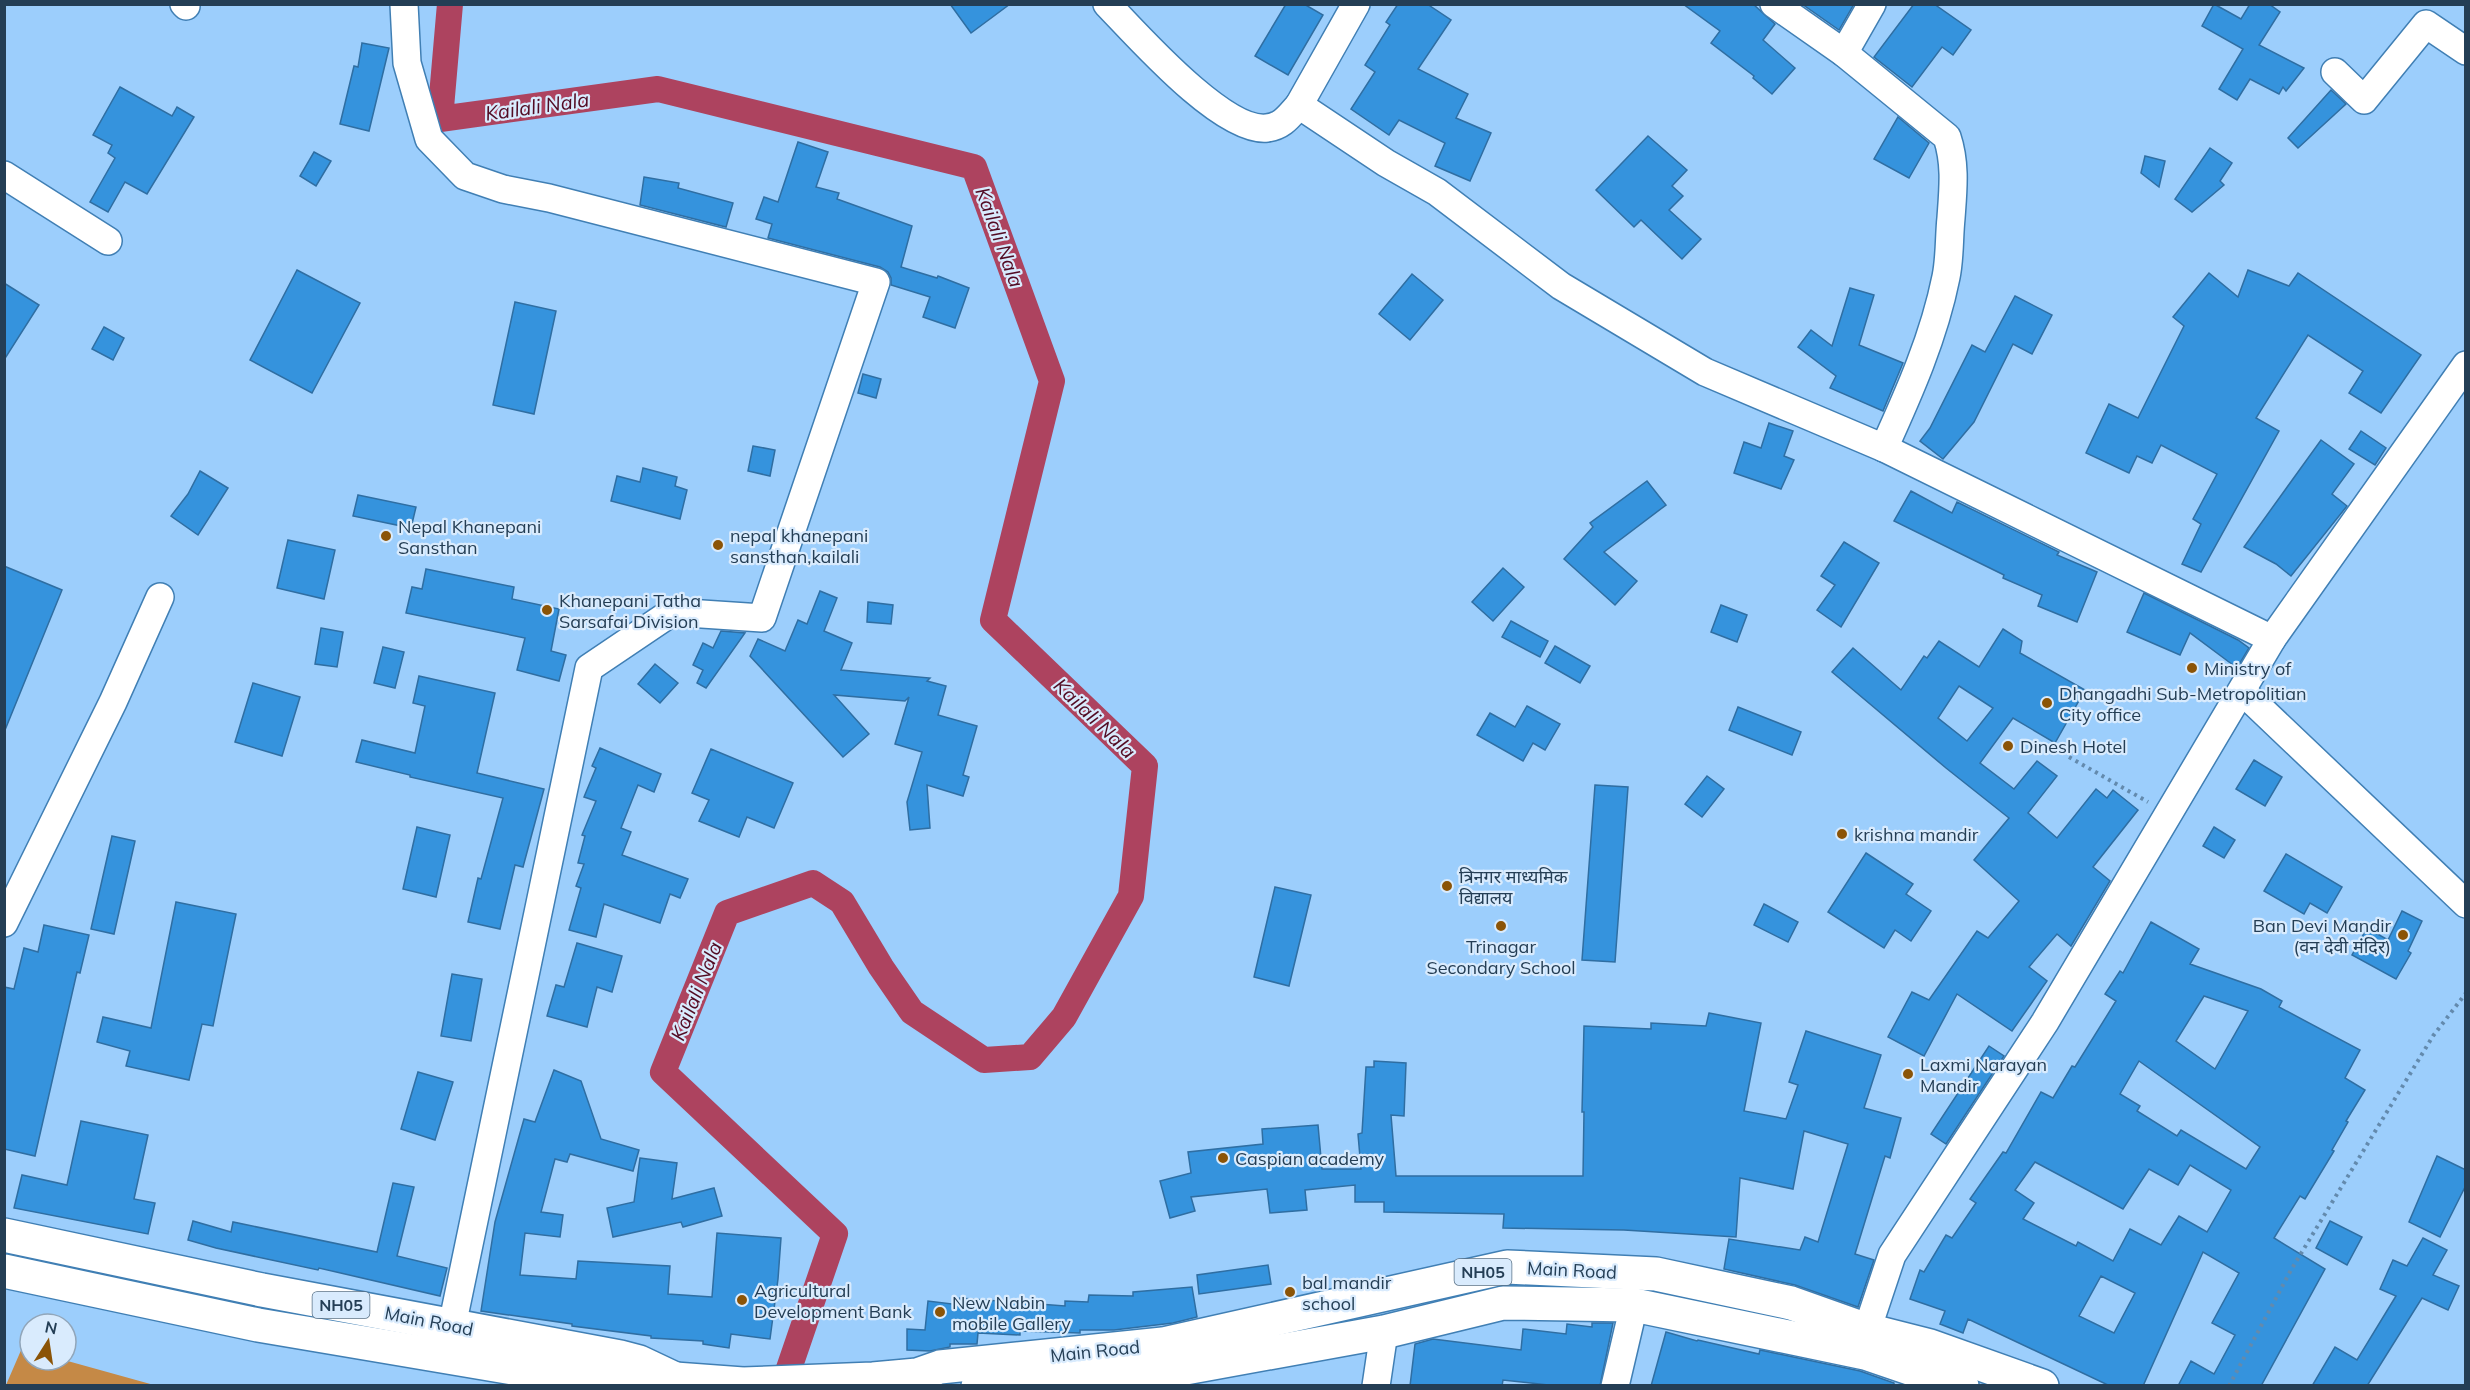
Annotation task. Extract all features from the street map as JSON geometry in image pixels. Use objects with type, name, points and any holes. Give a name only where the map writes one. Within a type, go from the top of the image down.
[{"type":"main road","name":"Main Road","points":[[4,1235],[262,1290],[630,1360],[660,1382],[743,1384]]},
{"type":"main road","name":"Main Road","points":[[900,1381],[940,1367],[1163,1344],[1507,1266],[1656,1274],[1791,1303],[1866,1341],[1916,1378],[1962,1386]]},
{"type":"main road","name":"Main Road","points":[[4,1271],[258,1324],[619,1386]]},
{"type":"main road","name":"Main Road","points":[[978,1386],[1125,1379],[1384,1332],[1503,1303],[1634,1305],[1866,1341],[1930,1346],[2042,1386]]},
{"type":"main road","name":"NH05","points":[[743,1384],[900,1381]]},
{"type":"street","points":[[405,4],[407,63],[429,139],[465,176],[503,189],[549,198],[876,282],[762,618],[672,612],[589,668],[452,1326]]},
{"type":"street","points":[[1107,4],[1184,83],[1238,121],[1256,128],[1268,128],[1283,123],[1299,105],[1356,4]]},
{"type":"street","points":[[1774,4],[1844,53],[1947,137],[1953,157],[1947,275],[1934,324],[1916,375],[1884,448]]},
{"type":"street","points":[[1844,53],[1872,4]]},
{"type":"street","points":[[2335,72],[2364,100],[2426,24],[2466,51]]},
{"type":"street","points":[[1299,105],[1386,163],[1437,192],[1561,286],[1705,372],[1884,448],[2272,639]]},
{"type":"street","points":[[4,175],[108,242]]},
{"type":"street","points":[[1866,1341],[1892,1255],[2045,1022],[2243,692],[2272,639],[2466,365]]},
{"type":"street","points":[[4,923],[113,702],[160,597]]},
{"type":"street","points":[[2243,692],[2466,904]]},
{"type":"street","points":[[1615,1386],[1634,1305]]},
{"type":"street","points":[[1376,1386],[1384,1332]]},
{"type":"path","points":[[2069,757],[2169,814]]},
{"type":"path","points":[[2229,1386],[2291,1270],[2433,1036],[2466,993]]},
{"type":"shaded area","points":[[18,1357],[18,1372],[78,1372],[78,1364],[154,1385],[6,1385]]},
{"type":"building","points":[[950,4],[1010,4],[971,33]]},
{"type":"building","points":[[1286,4],[1304,4],[1323,15],[1288,75],[1255,56]]},
{"type":"building","points":[[1398,4],[1427,4],[1451,20],[1418,69],[1468,94],[1456,118],[1491,133],[1470,181],[1435,166],[1445,143],[1399,120],[1389,135],[1351,109],[1375,72],[1365,65],[1390,25],[1386,22]]},
{"type":"building","points":[[1683,4],[1753,4],[1775,24],[1763,40],[1795,68],[1772,94],[1753,78],[1754,76],[1711,43],[1720,31]]},
{"type":"building","points":[[1802,4],[1854,4],[1839,30]]},
{"type":"building","points":[[1914,4],[1934,4],[1971,30],[1953,55],[1942,47],[1912,87],[1874,57]]},
{"type":"building","points":[[2214,4],[2241,19],[2250,4],[2269,4],[2280,12],[2259,45],[2304,68],[2286,91],[2283,87],[2279,94],[2250,79],[2237,100],[2219,89],[2243,49],[2202,26]]},
{"type":"building","points":[[362,43],[389,48],[369,131],[340,124],[354,66],[358,67]]},
{"type":"building","points":[[120,87],[172,116],[177,107],[194,117],[147,194],[125,182],[108,212],[90,202],[115,158],[108,153],[112,145],[93,135]]},
{"type":"building","points":[[2331,90],[2346,104],[2298,148],[2288,138]]},
{"type":"building","points":[[1898,117],[1929,143],[1909,178],[1874,159]]},
{"type":"building","points":[[1648,136],[1687,170],[1672,186],[1683,196],[1669,210],[1701,239],[1682,259],[1641,220],[1634,227],[1596,190]]},
{"type":"building","points":[[798,142],[828,152],[816,187],[839,193],[837,199],[912,226],[901,267],[937,278],[938,276],[969,288],[955,328],[923,317],[930,297],[891,285],[888,272],[880,267],[768,238],[772,224],[756,219],[764,197],[778,202]]},
{"type":"building","points":[[2210,148],[2232,163],[2220,181],[2224,185],[2192,212],[2175,199]]},
{"type":"building","points":[[314,152],[331,161],[316,186],[300,176]]},
{"type":"building","points":[[2145,156],[2165,161],[2159,187],[2141,173]]},
{"type":"building","points":[[644,177],[679,183],[678,188],[733,203],[726,227],[640,205]]},
{"type":"building","points":[[297,270],[360,303],[312,393],[250,360]]},
{"type":"building","points":[[2248,270],[2289,286],[2298,273],[2421,355],[2381,413],[2349,393],[2363,371],[2308,335],[2256,418],[2279,431],[2201,572],[2182,564],[2201,524],[2193,519],[2217,474],[2161,445],[2152,463],[2137,456],[2129,473],[2086,453],[2109,404],[2138,418],[2184,326],[2173,317],[2209,273],[2238,297]]},
{"type":"building","points":[[1412,274],[1443,300],[1410,340],[1379,314]]},
{"type":"building","points":[[4,283],[39,305],[4,360]]},
{"type":"building","points":[[1850,288],[1874,295],[1859,345],[1903,363],[1883,411],[1830,388],[1836,376],[1798,347],[1811,330],[1832,346]]},
{"type":"building","points":[[2015,296],[2052,315],[2032,354],[2013,344],[1974,422],[1943,459],[1920,441],[1930,428],[1972,345],[1985,352]]},
{"type":"building","points":[[515,302],[556,311],[534,414],[493,405]]},
{"type":"building","points":[[104,327],[124,338],[113,360],[92,349]]},
{"type":"building","points":[[863,374],[881,379],[876,398],[858,393]]},
{"type":"building","points":[[1769,423],[1793,431],[1784,456],[1794,460],[1781,489],[1734,473],[1744,442],[1761,448]]},
{"type":"building","points":[[2361,431],[2386,448],[2375,465],[2349,449]]},
{"type":"building","points":[[2321,440],[2354,464],[2332,494],[2347,506],[2291,576],[2276,564],[2244,547]]},
{"type":"building","points":[[753,446],[775,450],[770,476],[748,471]]},
{"type":"building","points":[[643,468],[677,477],[675,486],[687,490],[680,519],[611,501],[617,476],[640,482]]},
{"type":"building","points":[[200,471],[228,488],[198,535],[171,516],[188,494]]},
{"type":"building","points":[[1647,481],[1666,505],[1604,552],[1637,581],[1615,605],[1564,559],[1593,527],[1590,523]]},
{"type":"building","points":[[1911,491],[1952,513],[1957,502],[2059,552],[2057,555],[2097,572],[2077,622],[2038,606],[2042,595],[2003,578],[2004,575],[1894,521]]},
{"type":"building","points":[[358,495],[416,507],[411,528],[353,516]]},
{"type":"building","points":[[288,540],[335,550],[324,599],[277,588]]},
{"type":"building","points":[[1844,542],[1879,563],[1841,627],[1817,610],[1835,585],[1821,576]]},
{"type":"building","points":[[4,566],[62,590],[5,730],[4,730]]},
{"type":"building","points":[[1503,568],[1524,587],[1493,621],[1472,602]]},
{"type":"building","points":[[426,569],[514,587],[512,599],[559,609],[551,651],[566,655],[559,681],[517,670],[525,638],[406,613],[412,587],[422,589]]},
{"type":"building","points":[[820,591],[837,598],[824,631],[852,643],[841,670],[930,678],[927,681],[946,686],[938,715],[977,726],[963,775],[969,777],[963,796],[927,785],[930,828],[910,830],[907,802],[922,752],[895,744],[909,697],[905,701],[834,695],[869,734],[843,757],[750,656],[758,639],[785,651],[798,620],[807,624]]},
{"type":"building","points":[[2144,593],[2238,640],[2249,648],[2237,668],[2190,633],[2180,655],[2127,632]]},
{"type":"building","points":[[868,602],[893,605],[891,624],[867,622]]},
{"type":"building","points":[[1721,605],[1747,615],[1737,642],[1711,632]]},
{"type":"building","points":[[1511,621],[1548,641],[1540,657],[1502,637]]},
{"type":"building","points":[[321,628],[343,632],[337,667],[315,664]]},
{"type":"building","points":[[2003,629],[2022,641],[2020,653],[2085,690],[2055,743],[2013,718],[1980,763],[2014,789],[2037,761],[2057,776],[2028,813],[2057,838],[2096,789],[2107,798],[2113,790],[2138,810],[2093,867],[2110,881],[2071,946],[2057,934],[2029,967],[2047,981],[2012,1031],[1957,994],[1924,1056],[1888,1037],[1912,992],[1929,1000],[1977,931],[1988,938],[2019,901],[1974,860],[2009,818],[1832,672],[1853,648],[1901,690],[1924,656],[1927,658],[1939,641],[1979,667]],"holes":[[[1959,686],[1993,708],[1967,741],[1938,718]]]},
{"type":"building","points":[[721,631],[745,633],[706,688],[697,683],[703,670],[693,665],[703,643],[713,648]]},
{"type":"building","points":[[1555,646],[1590,666],[1580,683],[1545,663]]},
{"type":"building","points":[[383,647],[404,652],[395,688],[374,683]]},
{"type":"building","points":[[655,664],[678,683],[660,703],[638,684]]},
{"type":"building","points":[[419,676],[495,693],[477,773],[544,789],[523,867],[515,865],[500,929],[468,922],[478,878],[481,879],[503,798],[356,762],[362,740],[415,753],[425,706],[413,703]]},
{"type":"building","points":[[253,683],[300,697],[282,756],[235,742]]},
{"type":"building","points":[[1527,706],[1560,724],[1545,750],[1533,743],[1523,761],[1477,735],[1490,713],[1515,727]]},
{"type":"building","points":[[1738,707],[1801,732],[1792,755],[1729,730]]},
{"type":"building","points":[[600,748],[661,774],[654,792],[638,785],[621,828],[631,832],[622,855],[688,879],[680,898],[670,894],[660,923],[604,904],[596,937],[569,930],[581,888],[576,886],[584,864],[578,863],[585,836],[582,835],[596,801],[584,797],[596,768],[592,766]]},
{"type":"building","points":[[711,749],[793,783],[774,828],[747,817],[739,837],[699,821],[709,800],[692,793]]},
{"type":"building","points":[[2254,760],[2282,777],[2265,806],[2236,789]]},
{"type":"building","points":[[1707,776],[1724,789],[1702,817],[1685,804]]},
{"type":"building","points":[[1595,785],[1628,787],[1615,962],[1582,960]]},
{"type":"building","points":[[417,827],[450,835],[436,897],[403,889]]},
{"type":"building","points":[[2214,827],[2235,840],[2224,858],[2203,846]]},
{"type":"building","points":[[112,836],[135,841],[114,934],[91,929]]},
{"type":"building","points":[[1866,853],[1913,884],[1906,894],[1931,911],[1911,941],[1895,930],[1884,948],[1828,912]]},
{"type":"building","points":[[2286,854],[2342,887],[2327,913],[2310,903],[2304,914],[2264,891]]},
{"type":"building","points":[[1275,887],[1311,895],[1289,986],[1254,977]]},
{"type":"building","points":[[176,902],[236,914],[213,1026],[202,1024],[189,1080],[126,1066],[130,1051],[97,1042],[103,1017],[151,1028]]},
{"type":"building","points":[[1764,904],[1798,922],[1788,942],[1754,925]]},
{"type":"building","points":[[2402,911],[2422,921],[2408,951],[2411,953],[2396,979],[2352,955],[2367,928],[2388,940]]},
{"type":"building","points":[[2151,922],[2199,949],[2190,964],[2261,989],[2282,1001],[2279,1007],[2360,1050],[2345,1078],[2365,1090],[2346,1121],[2348,1122],[2332,1150],[2334,1151],[2305,1199],[2300,1196],[2274,1238],[2325,1269],[2261,1386],[2178,1386],[2191,1361],[2214,1374],[2235,1335],[2212,1323],[2239,1273],[2203,1252],[2143,1386],[2110,1386],[1968,1319],[1963,1333],[1940,1324],[1945,1311],[1910,1299],[1920,1270],[1924,1272],[1946,1235],[1952,1238],[1976,1203],[1970,1199],[2003,1152],[2006,1153],[2041,1092],[2053,1098],[2072,1066],[2075,1067],[2116,1001],[2105,994],[2120,971],[2123,973]],"holes":[[[2204,996],[2248,1011],[2215,1069],[2176,1041]],[[2139,1061],[2260,1147],[2246,1169],[2181,1130],[2177,1136],[2137,1111],[2140,1106],[2120,1094]],[[2035,1162],[2123,1209],[2149,1169],[2178,1185],[2190,1165],[2231,1190],[2207,1232],[2179,1216],[2161,1245],[2130,1229],[2113,1261],[2078,1242],[2076,1246],[2023,1219],[2034,1203],[2015,1190]],[[2101,1276],[2135,1293],[2114,1333],[2079,1316]]]},
{"type":"building","points":[[44,925],[89,935],[80,973],[77,972],[35,1156],[4,1149],[4,987],[14,989],[24,948],[38,952]]},
{"type":"building","points":[[577,943],[622,956],[612,992],[597,987],[587,1027],[547,1016],[556,985],[564,987]]},
{"type":"building","points":[[452,974],[482,979],[471,1041],[441,1036]]},
{"type":"building","points":[[1709,1013],[1761,1023],[1744,1111],[1786,1119],[1798,1085],[1789,1082],[1806,1031],[1881,1055],[1864,1108],[1901,1118],[1890,1158],[1885,1156],[1855,1254],[1874,1260],[1858,1307],[1795,1285],[1724,1269],[1729,1239],[1800,1250],[1805,1237],[1818,1242],[1848,1144],[1804,1131],[1793,1189],[1740,1178],[1736,1237],[1624,1230],[1503,1228],[1504,1214],[1384,1212],[1384,1202],[1355,1202],[1355,1185],[1305,1190],[1307,1210],[1270,1213],[1267,1189],[1191,1197],[1195,1211],[1170,1218],[1160,1181],[1191,1173],[1188,1152],[1263,1144],[1262,1129],[1318,1125],[1322,1169],[1361,1169],[1358,1134],[1362,1133],[1366,1067],[1374,1067],[1374,1061],[1406,1063],[1404,1116],[1391,1115],[1396,1176],[1583,1176],[1584,1026],[1651,1029],[1651,1023],[1706,1026]]},
{"type":"building","points":[[1989,1046],[2004,1056],[1946,1144],[1931,1134]]},
{"type":"building","points":[[554,1070],[581,1081],[601,1139],[639,1150],[633,1171],[570,1154],[567,1162],[555,1159],[541,1212],[563,1215],[560,1237],[525,1233],[520,1275],[576,1279],[578,1261],[670,1266],[668,1294],[712,1297],[717,1233],[781,1238],[770,1339],[731,1334],[729,1348],[703,1344],[703,1341],[651,1338],[651,1336],[481,1311],[495,1222],[524,1119],[535,1122]]},
{"type":"building","points":[[418,1072],[453,1082],[435,1140],[401,1129]]},
{"type":"building","points":[[81,1121],[148,1135],[134,1199],[155,1203],[148,1234],[14,1208],[22,1175],[67,1185]]},
{"type":"building","points":[[2437,1156],[2466,1170],[2466,1185],[2440,1237],[2409,1222]]},
{"type":"building","points":[[640,1158],[677,1163],[672,1199],[714,1188],[722,1216],[683,1227],[681,1222],[613,1237],[607,1208],[634,1202]]},
{"type":"building","points":[[393,1183],[414,1187],[397,1256],[447,1268],[440,1296],[188,1240],[193,1221],[231,1232],[233,1222],[377,1252]]},
{"type":"building","points":[[2330,1221],[2362,1237],[2347,1265],[2316,1248]]},
{"type":"building","points":[[2423,1238],[2447,1250],[2433,1275],[2459,1286],[2448,1310],[2422,1298],[2367,1386],[2312,1386],[2335,1347],[2357,1360],[2396,1296],[2380,1289],[2393,1260],[2407,1266]]},
{"type":"building","points":[[1268,1265],[1271,1284],[1199,1294],[1197,1275]]},
{"type":"building","points":[[1192,1287],[1197,1317],[1173,1323],[1114,1330],[1080,1330],[1080,1333],[1020,1331],[1020,1335],[978,1333],[977,1344],[950,1344],[950,1347],[930,1351],[907,1350],[907,1329],[925,1330],[928,1301],[960,1305],[960,1298],[1065,1306],[1065,1301],[1088,1302],[1089,1295],[1133,1296],[1133,1292]]},
{"type":"building","points":[[1592,1323],[1613,1323],[1600,1386],[1557,1386],[1503,1380],[1502,1386],[1410,1386],[1415,1344],[1433,1339],[1521,1350],[1523,1329],[1566,1334],[1567,1324],[1592,1327]]},
{"type":"building","points":[[1666,1332],[1759,1354],[1760,1350],[1860,1371],[1894,1383],[1894,1386],[1651,1386]]},
{"type":"waterway","name":"Kailali Nala","points":[[450,4],[440,119],[658,89],[974,167],[1052,381],[993,620],[1145,766],[1131,896],[1064,1017],[1030,1057],[984,1060],[912,1012],[881,967],[842,902],[813,883],[727,913],[663,1072],[835,1234],[783,1386]]},
{"type":"place","name":"Nepal Khanepani Sansthan","points":[[386,536]]},
{"type":"place","name":"nepal khanepani sansthan,kailali","points":[[718,545]]},
{"type":"place","name":"Khanepani Tatha Sarsafai Division","points":[[547,610]]},
{"type":"place","name":"Ministry of","points":[[2192,668]]},
{"type":"place","name":"Dhangadhi Sub-Metropolitian City office","points":[[2047,703]]},
{"type":"place","name":"Dinesh Hotel","points":[[2008,746]]},
{"type":"place","name":"krishna mandir","points":[[1842,834]]},
{"type":"place","name":"त्रिनगर माध्यमिक विद्यालय","points":[[1447,886]]},
{"type":"place","name":"Trinagar Secondary School","points":[[1501,926]]},
{"type":"place","name":"Ban Devi Mandir (वन देवी मंदिर)","points":[[2403,935]]},
{"type":"place","name":"Laxmi Narayan Mandir","points":[[1908,1074]]},
{"type":"place","name":"Caspian academy","points":[[1223,1158]]},
{"type":"place","name":"bal mandir school","points":[[1290,1292]]},
{"type":"place","name":"Agricultural Development Bank","points":[[742,1300]]},
{"type":"place","name":"New Nabin mobile Gallery","points":[[940,1312]]}]
